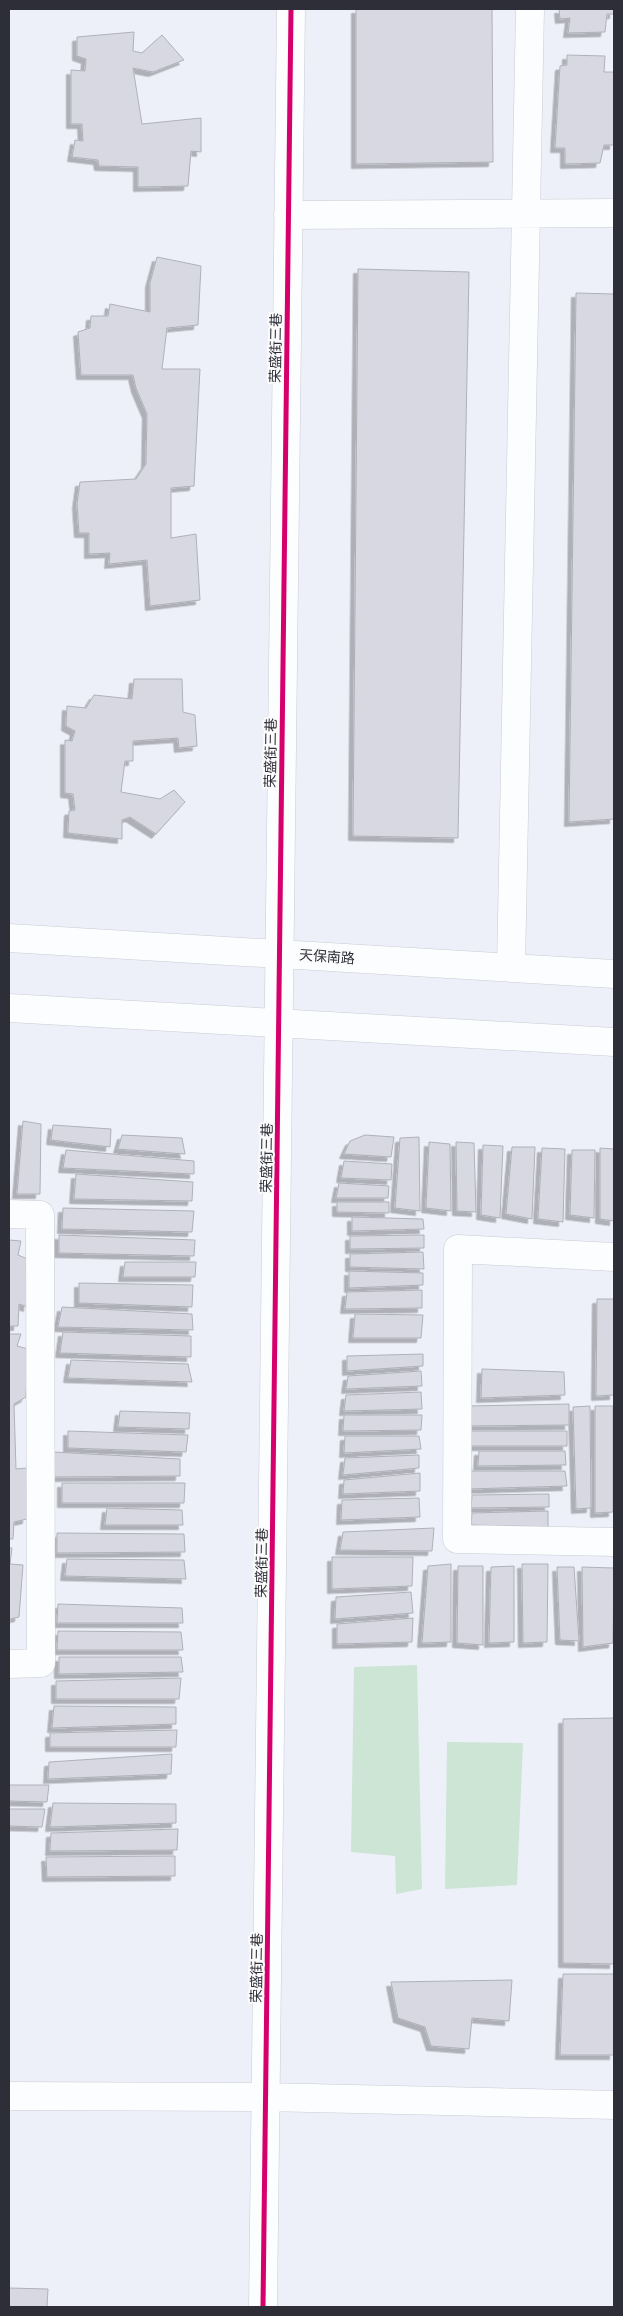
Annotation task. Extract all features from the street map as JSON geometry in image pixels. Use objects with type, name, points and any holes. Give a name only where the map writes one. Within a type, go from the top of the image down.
[{"type":"street","name":"荣盛街三巷","points":[[263,2307],[291,9]]},
{"type":"street","points":[[511,968],[530,9]]},
{"type":"street","points":[[288,215],[614,213]]},
{"type":"street","name":"天保南路","points":[[9,938],[614,974]]},
{"type":"street","points":[[9,1008],[614,1042]]},
{"type":"street","points":[[9,1214],[40,1215],[41,1634],[41,1664],[9,1664]]},
{"type":"street","points":[[614,1258],[458,1249],[457,1539],[614,1542]]},
{"type":"street","points":[[9,2096],[265,2097],[614,2105]]},
{"type":"green space","points":[[417,1665],[422,1889],[396,1894],[395,1856],[351,1852],[354,1667]]},
{"type":"green space","points":[[447,1742],[523,1743],[517,1885],[445,1889]]},
{"type":"building","points":[[356,9],[492,9],[493,162],[356,164]]},
{"type":"building","points":[[559,9],[614,9],[614,14],[607,14],[605,32],[568,33],[570,18],[560,19]]},
{"type":"building","points":[[134,32],[133,51],[142,53],[162,35],[184,60],[153,72],[133,68],[142,124],[201,118],[201,152],[191,151],[188,186],[138,187],[138,167],[99,166],[98,160],[72,157],[75,140],[83,141],[82,124],[71,124],[71,70],[85,71],[86,59],[77,56],[77,37]]},
{"type":"building","points":[[567,55],[605,56],[604,72],[614,72],[614,145],[604,145],[600,163],[565,164],[565,148],[555,148],[560,66],[567,65]]},
{"type":"building","points":[[157,257],[201,266],[198,325],[167,328],[162,369],[200,369],[194,486],[171,488],[171,538],[196,534],[200,600],[150,606],[147,560],[109,564],[110,553],[89,554],[89,533],[79,533],[77,504],[80,482],[136,479],[146,464],[147,414],[136,388],[133,375],[81,375],[78,332],[90,328],[91,316],[108,316],[110,304],[150,312],[150,283]]},
{"type":"building","points":[[358,269],[469,272],[458,838],[353,836]]},
{"type":"building","points":[[576,293],[614,294],[614,819],[569,822]]},
{"type":"building","points":[[134,679],[182,679],[183,712],[195,715],[197,746],[179,748],[178,738],[133,741],[133,761],[125,761],[121,792],[160,799],[174,790],[185,802],[156,834],[130,817],[122,820],[122,839],[68,833],[69,811],[75,810],[73,794],[65,793],[65,740],[72,741],[75,731],[66,726],[67,706],[86,708],[94,695],[132,699]]},
{"type":"building","points":[[23,1121],[41,1124],[40,1194],[17,1194]]},
{"type":"building","points":[[53,1125],[111,1129],[110,1147],[51,1140]]},
{"type":"building","points":[[122,1135],[182,1138],[185,1154],[118,1149]]},
{"type":"building","points":[[365,1135],[394,1137],[391,1157],[344,1154],[350,1141]]},
{"type":"building","points":[[419,1137],[420,1211],[395,1208],[400,1138]]},
{"type":"building","points":[[429,1142],[450,1144],[451,1211],[426,1208]]},
{"type":"building","points":[[456,1142],[474,1143],[476,1212],[457,1211]]},
{"type":"building","points":[[483,1145],[503,1146],[500,1218],[481,1215]]},
{"type":"building","points":[[512,1147],[535,1147],[532,1219],[506,1214]]},
{"type":"building","points":[[542,1148],[565,1149],[563,1222],[538,1219]]},
{"type":"building","points":[[600,1148],[614,1149],[614,1221],[600,1219]]},
{"type":"building","points":[[66,1150],[194,1161],[194,1174],[63,1168]]},
{"type":"building","points":[[572,1150],[595,1150],[594,1218],[570,1215]]},
{"type":"building","points":[[344,1161],[392,1164],[391,1180],[341,1178]]},
{"type":"building","points":[[76,1174],[193,1182],[192,1201],[74,1199]]},
{"type":"building","points":[[339,1183],[389,1186],[388,1198],[336,1198]]},
{"type":"building","points":[[337,1202],[389,1202],[389,1213],[337,1212]]},
{"type":"building","points":[[63,1208],[194,1211],[192,1232],[62,1229]]},
{"type":"building","points":[[352,1217],[423,1219],[424,1229],[352,1231]]},
{"type":"building","points":[[59,1235],[195,1240],[194,1256],[59,1253]]},
{"type":"building","points":[[424,1235],[424,1248],[350,1249],[350,1236]]},
{"type":"building","points":[[9,1240],[21,1241],[18,1255],[30,1260],[28,1307],[19,1304],[18,1326],[9,1326]]},
{"type":"building","points":[[423,1252],[424,1269],[350,1267],[350,1254]]},
{"type":"building","points":[[125,1262],[196,1262],[195,1277],[123,1277]]},
{"type":"building","points":[[349,1271],[423,1273],[423,1285],[349,1288]]},
{"type":"building","points":[[79,1283],[193,1285],[192,1307],[79,1303]]},
{"type":"building","points":[[422,1290],[422,1308],[345,1309],[347,1292]]},
{"type":"building","points":[[597,1299],[614,1299],[614,1395],[596,1396]]},
{"type":"building","points":[[62,1307],[192,1314],[193,1330],[58,1327]]},
{"type":"building","points":[[355,1314],[423,1315],[421,1338],[353,1338]]},
{"type":"building","points":[[63,1332],[191,1336],[191,1357],[60,1353]]},
{"type":"building","points":[[9,1334],[21,1334],[17,1346],[28,1349],[26,1397],[14,1404],[16,1469],[27,1468],[27,1519],[14,1522],[13,1539],[9,1539]]},
{"type":"building","points":[[423,1354],[423,1366],[347,1371],[347,1356]]},
{"type":"building","points":[[71,1360],[188,1364],[192,1382],[68,1378]]},
{"type":"building","points":[[482,1369],[564,1372],[565,1395],[481,1398]]},
{"type":"building","points":[[421,1371],[422,1386],[346,1389],[348,1376]]},
{"type":"building","points":[[421,1392],[422,1409],[344,1411],[346,1395]]},
{"type":"building","points":[[569,1404],[569,1425],[468,1426],[468,1406]]},
{"type":"building","points":[[590,1406],[591,1508],[576,1509],[573,1407]]},
{"type":"building","points":[[595,1406],[613,1406],[613,1512],[595,1513]]},
{"type":"building","points":[[120,1411],[190,1413],[189,1429],[118,1427]]},
{"type":"building","points":[[344,1415],[422,1415],[421,1430],[343,1431]]},
{"type":"building","points":[[68,1431],[188,1435],[186,1452],[68,1448]]},
{"type":"building","points":[[468,1431],[567,1431],[567,1446],[468,1446]]},
{"type":"building","points":[[345,1436],[419,1436],[421,1449],[344,1453]]},
{"type":"building","points":[[479,1451],[565,1451],[566,1465],[478,1466]]},
{"type":"building","points":[[54,1452],[180,1459],[180,1476],[52,1477]]},
{"type":"building","points":[[419,1455],[419,1468],[343,1475],[345,1458]]},
{"type":"building","points":[[469,1471],[565,1471],[567,1486],[467,1489]]},
{"type":"building","points":[[420,1473],[420,1491],[343,1494],[344,1480]]},
{"type":"building","points":[[62,1483],[185,1483],[184,1503],[62,1503]]},
{"type":"building","points":[[549,1494],[549,1507],[471,1508],[472,1495]]},
{"type":"building","points":[[419,1498],[420,1517],[341,1520],[342,1500]]},
{"type":"building","points":[[107,1508],[182,1510],[183,1525],[105,1525]]},
{"type":"building","points":[[548,1511],[548,1527],[471,1525],[472,1513]]},
{"type":"building","points":[[434,1528],[432,1551],[340,1550],[343,1532]]},
{"type":"building","points":[[57,1533],[184,1534],[185,1552],[57,1553]]},
{"type":"building","points":[[9,1548],[12,1548],[10,1564],[23,1565],[19,1617],[10,1619],[9,1634]]},
{"type":"building","points":[[332,1557],[413,1557],[412,1586],[332,1589]]},
{"type":"building","points":[[67,1559],[184,1560],[186,1579],[65,1576]]},
{"type":"building","points":[[451,1564],[451,1642],[422,1643],[428,1566]]},
{"type":"building","points":[[522,1564],[548,1564],[547,1642],[523,1643]]},
{"type":"building","points":[[458,1566],[483,1566],[483,1645],[457,1643]]},
{"type":"building","points":[[514,1566],[514,1642],[489,1643],[491,1567]]},
{"type":"building","points":[[557,1567],[574,1567],[579,1641],[560,1640]]},
{"type":"building","points":[[582,1567],[614,1568],[613,1643],[583,1647]]},
{"type":"building","points":[[411,1592],[413,1613],[335,1619],[336,1597]]},
{"type":"building","points":[[58,1604],[182,1608],[183,1623],[57,1623]]},
{"type":"building","points":[[413,1618],[412,1642],[337,1644],[337,1624]]},
{"type":"building","points":[[58,1631],[181,1632],[183,1650],[57,1650]]},
{"type":"building","points":[[59,1657],[181,1657],[183,1672],[59,1674]]},
{"type":"building","points":[[181,1678],[179,1699],[56,1699],[56,1681]]},
{"type":"building","points":[[54,1706],[176,1707],[176,1724],[52,1728]]},
{"type":"building","points":[[614,1718],[614,1964],[563,1963],[563,1719]]},
{"type":"building","points":[[177,1730],[176,1747],[50,1747],[50,1733]]},
{"type":"building","points":[[172,1754],[171,1774],[48,1779],[49,1762]]},
{"type":"building","points":[[9,1785],[49,1785],[47,1802],[9,1801]]},
{"type":"building","points":[[53,1803],[176,1804],[176,1823],[50,1827]]},
{"type":"building","points":[[9,1809],[45,1809],[42,1827],[9,1826]]},
{"type":"building","points":[[178,1829],[177,1850],[50,1851],[51,1833]]},
{"type":"building","points":[[175,1856],[175,1876],[47,1877],[46,1857]]},
{"type":"building","points":[[563,1974],[614,1974],[614,2055],[560,2055]]},
{"type":"building","points":[[512,1980],[509,2021],[472,2018],[469,2049],[431,2046],[425,2027],[398,2018],[391,1982]]},
{"type":"building","points":[[9,2288],[48,2289],[47,2307],[9,2307]]},
{"type":"cycle path","points":[[263,2307],[291,9]]}]
